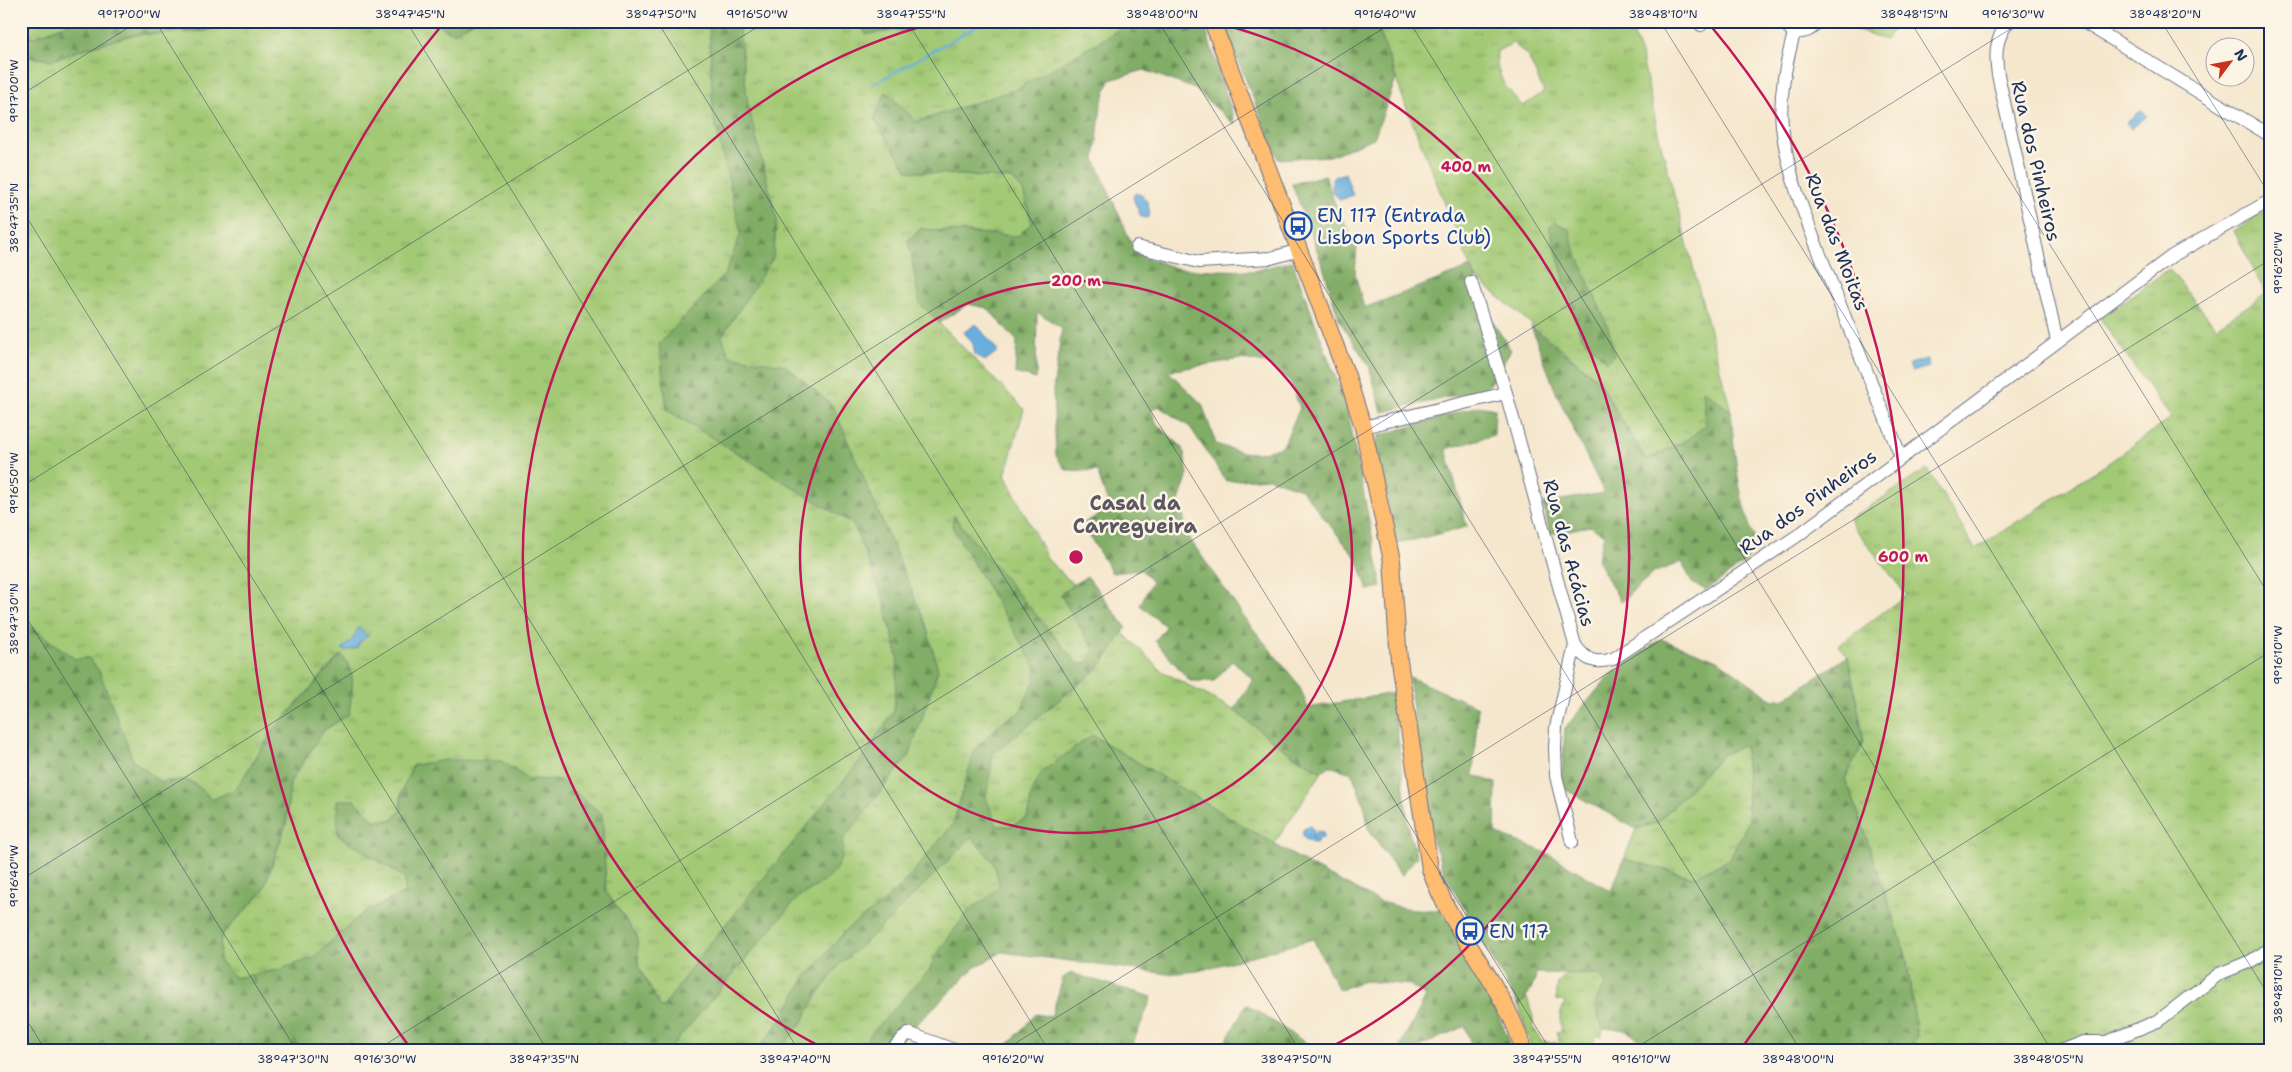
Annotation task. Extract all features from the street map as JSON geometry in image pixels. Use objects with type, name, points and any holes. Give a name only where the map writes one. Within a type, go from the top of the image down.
[{"type":"main road","points":[[1212,21],[1347,376],[1363,427],[1392,561],[1398,660],[1428,864],[1441,895],[1508,1010],[1515,1024],[1523,1051]]},
{"type":"street","points":[[1786,21],[1788,27],[1794,33],[1804,32],[1813,28],[1817,21]]},
{"type":"street","name":"Rua dos Pinheiros","points":[[2008,21],[1999,36],[1995,54],[1998,75],[2057,341]]},
{"type":"street","points":[[2082,21],[2271,136]]},
{"type":"street","name":"Rua das Moitas","points":[[1794,33],[1785,68],[1782,98],[1782,126],[1790,171],[1822,258],[1901,457]]},
{"type":"street","name":"Rua dos Pinheiros","points":[[1575,645],[1581,654],[1590,661],[1599,663],[1613,659],[1797,536],[2172,256],[2271,200]]},
{"type":"street","points":[[1137,247],[1199,262],[1271,258],[1300,250]]},
{"type":"street","name":"Rua das Acácias","points":[[1471,282],[1506,393],[1575,645],[1556,727],[1555,748],[1556,776],[1572,842]]},
{"type":"street","points":[[1363,427],[1506,393]]},
{"type":"street","points":[[2060,1051],[2083,1042],[2106,1042],[2158,1021],[2219,974],[2251,960],[2268,950],[2271,946]]},
{"type":"street","points":[[891,1051],[908,1033],[957,1051]]},
{"type":"green space","points":[[21,21],[75,21],[34,37],[21,30]]},
{"type":"green space","points":[[75,21],[227,21],[208,31],[131,35],[53,60],[21,56],[21,30],[34,37]]},
{"type":"green space","points":[[227,21],[435,21],[454,32],[474,21],[551,21],[577,26],[594,26],[595,21],[1135,21],[1017,89],[916,122],[886,92],[908,171],[1013,179],[1023,191],[1032,223],[1018,236],[920,229],[920,304],[1024,409],[1005,475],[1048,560],[1162,671],[1234,710],[1282,748],[1322,772],[1274,844],[1092,735],[974,968],[889,1051],[632,1051],[661,1009],[638,966],[637,936],[606,892],[602,814],[560,780],[528,779],[501,761],[401,793],[401,810],[394,820],[375,821],[355,800],[338,835],[405,878],[405,893],[363,913],[313,958],[278,970],[235,978],[219,960],[221,936],[263,891],[286,824],[290,783],[323,731],[349,714],[348,663],[340,655],[272,732],[237,788],[212,800],[195,784],[184,781],[160,782],[133,760],[99,671],[89,658],[75,659],[21,618],[21,56],[53,60],[132,35],[208,31]]},
{"type":"green space","points":[[435,21],[474,21],[454,32],[446,30]]},
{"type":"green space","points":[[709,21],[738,21],[748,105],[777,220],[773,258],[722,336],[729,356],[785,365],[833,406],[926,624],[938,670],[910,754],[843,840],[840,860],[836,868],[824,881],[799,896],[668,1051],[21,1051],[21,618],[75,659],[89,658],[99,671],[133,760],[160,782],[178,780],[189,782],[199,787],[212,800],[237,788],[272,732],[341,655],[346,662],[352,676],[349,714],[323,731],[290,783],[286,824],[263,891],[221,936],[219,960],[235,978],[278,970],[313,958],[363,913],[405,893],[405,878],[338,835],[337,800],[355,800],[375,821],[393,820],[401,810],[401,793],[413,765],[446,760],[501,761],[528,779],[560,780],[602,814],[606,892],[637,936],[638,966],[662,1009],[699,957],[860,761],[894,711],[898,658],[884,601],[853,524],[667,410],[659,344],[725,274],[741,233],[713,114]]},
{"type":"green space","points":[[859,21],[924,21],[907,30],[866,34]]},
{"type":"green space","points":[[1135,21],[1203,21],[1236,126],[1195,89],[1144,70],[1110,80],[1101,104],[1095,160],[1131,242],[1144,257],[1179,269],[1254,271],[1292,261],[1347,408],[1382,587],[1368,590],[1357,559],[1301,489],[1269,478],[1226,481],[1190,427],[1158,406],[1151,410],[1157,424],[1183,448],[1188,474],[1179,501],[1189,538],[1246,620],[1299,685],[1308,708],[1393,693],[1409,833],[1417,856],[1401,876],[1368,828],[1365,808],[1352,773],[1329,766],[1322,772],[1282,748],[1234,710],[1253,679],[1232,661],[1214,681],[1190,681],[1155,641],[1166,627],[1140,605],[1152,582],[1142,570],[1112,573],[1082,524],[1110,509],[1097,471],[1066,470],[1056,456],[1053,390],[1062,328],[1037,312],[1036,379],[1015,373],[1017,341],[987,308],[968,304],[939,323],[920,304],[908,240],[920,229],[1018,236],[1032,223],[1023,191],[1013,179],[908,171],[874,119],[886,92],[917,122],[1017,89]],"holes":[[[1241,359],[1266,363],[1290,381],[1300,408],[1283,446],[1257,453],[1242,452],[1216,444],[1202,404],[1168,371]]]},
{"type":"green space","points":[[1228,21],[1376,21],[1396,79],[1374,138],[1330,156],[1278,159],[1224,26]]},
{"type":"green space","points":[[1386,21],[1629,21],[1642,58],[1659,137],[1731,411],[1703,390],[1707,425],[1685,441],[1646,460],[1597,379],[1474,276],[1405,104],[1378,27]],"holes":[[[1513,43],[1528,56],[1544,92],[1523,106],[1503,81],[1498,67],[1497,51]]]},
{"type":"green space","points":[[1833,21],[1898,21],[1886,40]]},
{"type":"green space","points":[[1325,175],[1334,202],[1357,247],[1355,274],[1364,308],[1471,267],[1492,321],[1511,350],[1486,389],[1382,412],[1369,366],[1339,320],[1323,266],[1292,184]]},
{"type":"green space","points":[[2271,208],[2271,1051],[1907,1051],[1917,1038],[1906,955],[1845,779],[1864,741],[1848,656],[1838,646],[1906,595],[1849,520],[1927,469],[1975,549],[2107,464],[2171,418],[2100,318],[2169,269],[2216,327],[2266,294],[2234,231]]},
{"type":"green space","points":[[1555,222],[1569,229],[1574,248],[1608,327],[1614,355],[1607,362],[1581,336],[1549,227]]},
{"type":"green space","points":[[1531,326],[1597,379],[1646,460],[1685,441],[1706,425],[1703,390],[1731,411],[1742,496],[1757,543],[1746,562],[1706,590],[1692,583],[1682,562],[1653,573],[1621,602],[1597,560],[1604,535],[1590,526],[1550,534],[1543,503],[1604,493],[1557,395]]},
{"type":"green space","points":[[1479,406],[1495,409],[1494,435],[1446,449],[1467,527],[1397,544],[1375,447],[1378,436]]},
{"type":"green space","points":[[954,515],[966,532],[1078,664],[1086,663],[1094,650],[1060,594],[1087,576],[1126,627],[1109,655],[1096,670],[993,754],[986,798],[997,826],[1011,826],[1027,818],[1032,792],[1042,772],[1092,735],[1313,867],[1380,902],[1413,910],[1441,910],[1468,953],[1508,1037],[1509,1051],[1473,1051],[1465,1026],[1412,1050],[1400,1046],[1426,997],[1410,985],[1364,981],[1339,990],[1313,939],[1198,971],[1168,974],[1002,952],[974,968],[889,1051],[856,1051],[930,969],[935,956],[969,910],[991,895],[1000,884],[993,862],[972,837],[888,921],[840,964],[816,997],[803,1021],[779,1051],[757,1051],[785,1014],[804,979],[848,928],[882,904],[903,884],[953,824],[975,749],[1002,722],[1020,712],[1034,682],[1036,668],[952,527]]},
{"type":"green space","points":[[1661,639],[1718,660],[1773,700],[1785,698],[1848,656],[1864,742],[1845,779],[1906,955],[1917,1038],[1907,1051],[1654,1051],[1626,1030],[1603,1028],[1596,1005],[1598,996],[1606,984],[1600,975],[1595,974],[1536,973],[1530,991],[1519,1006],[1444,873],[1427,822],[1409,677],[1478,707],[1473,775],[1496,783],[1495,833],[1547,853],[1611,891],[1624,859],[1693,877],[1730,859],[1749,820],[1745,745],[1722,755],[1658,822],[1636,829],[1561,787],[1565,728],[1609,676]]},
{"type":"green space","points":[[1745,745],[1749,820],[1730,859],[1693,877],[1624,859],[1636,829],[1658,822],[1722,755]]},
{"type":"green space","points":[[1071,973],[1152,997],[1133,1043],[1148,1051],[1002,1051],[1036,1014],[1051,1017],[1063,978]]},
{"type":"green space","points":[[1564,973],[1600,975],[1606,984],[1598,1016],[1603,1028],[1602,1036],[1595,1036],[1592,1051],[1532,1051],[1519,1006],[1527,998],[1533,1017],[1533,1026],[1541,1041],[1555,1042],[1561,1047],[1556,1032],[1562,1032],[1560,1017],[1565,1002],[1556,1000],[1558,982],[1563,978]]},
{"type":"green space","points":[[1246,1004],[1312,1047],[1317,1051],[1221,1051]]},
{"type":"water","points":[[2142,110],[2147,116],[2131,129],[2126,122]]},
{"type":"water","points":[[1345,173],[1353,195],[1340,200],[1332,191],[1332,178]]},
{"type":"water","points":[[1135,193],[1142,195],[1148,203],[1150,215],[1147,218],[1141,217],[1133,198]]},
{"type":"water","points":[[976,324],[998,351],[985,361],[975,355],[973,344],[964,332]]},
{"type":"water","points":[[1927,359],[1929,367],[1912,372],[1909,364]]},
{"type":"water","points":[[359,627],[365,635],[369,635],[359,643],[357,648],[345,651],[342,649],[352,640]]},
{"type":"water","points":[[1309,825],[1314,830],[1312,838],[1317,831],[1323,832],[1323,838],[1317,839],[1316,843],[1304,838],[1303,830]]},
{"type":"waterway","points":[[872,85],[986,21]]},
{"type":"place","name":"EN 117 (Entrada Lisbon Sports Club)","points":[[1298,226]]},
{"type":"place","name":"EN 117","points":[[1470,931]]},
{"type":"district","name":"Casal da Carregueira","points":[[1135,514]]}]
